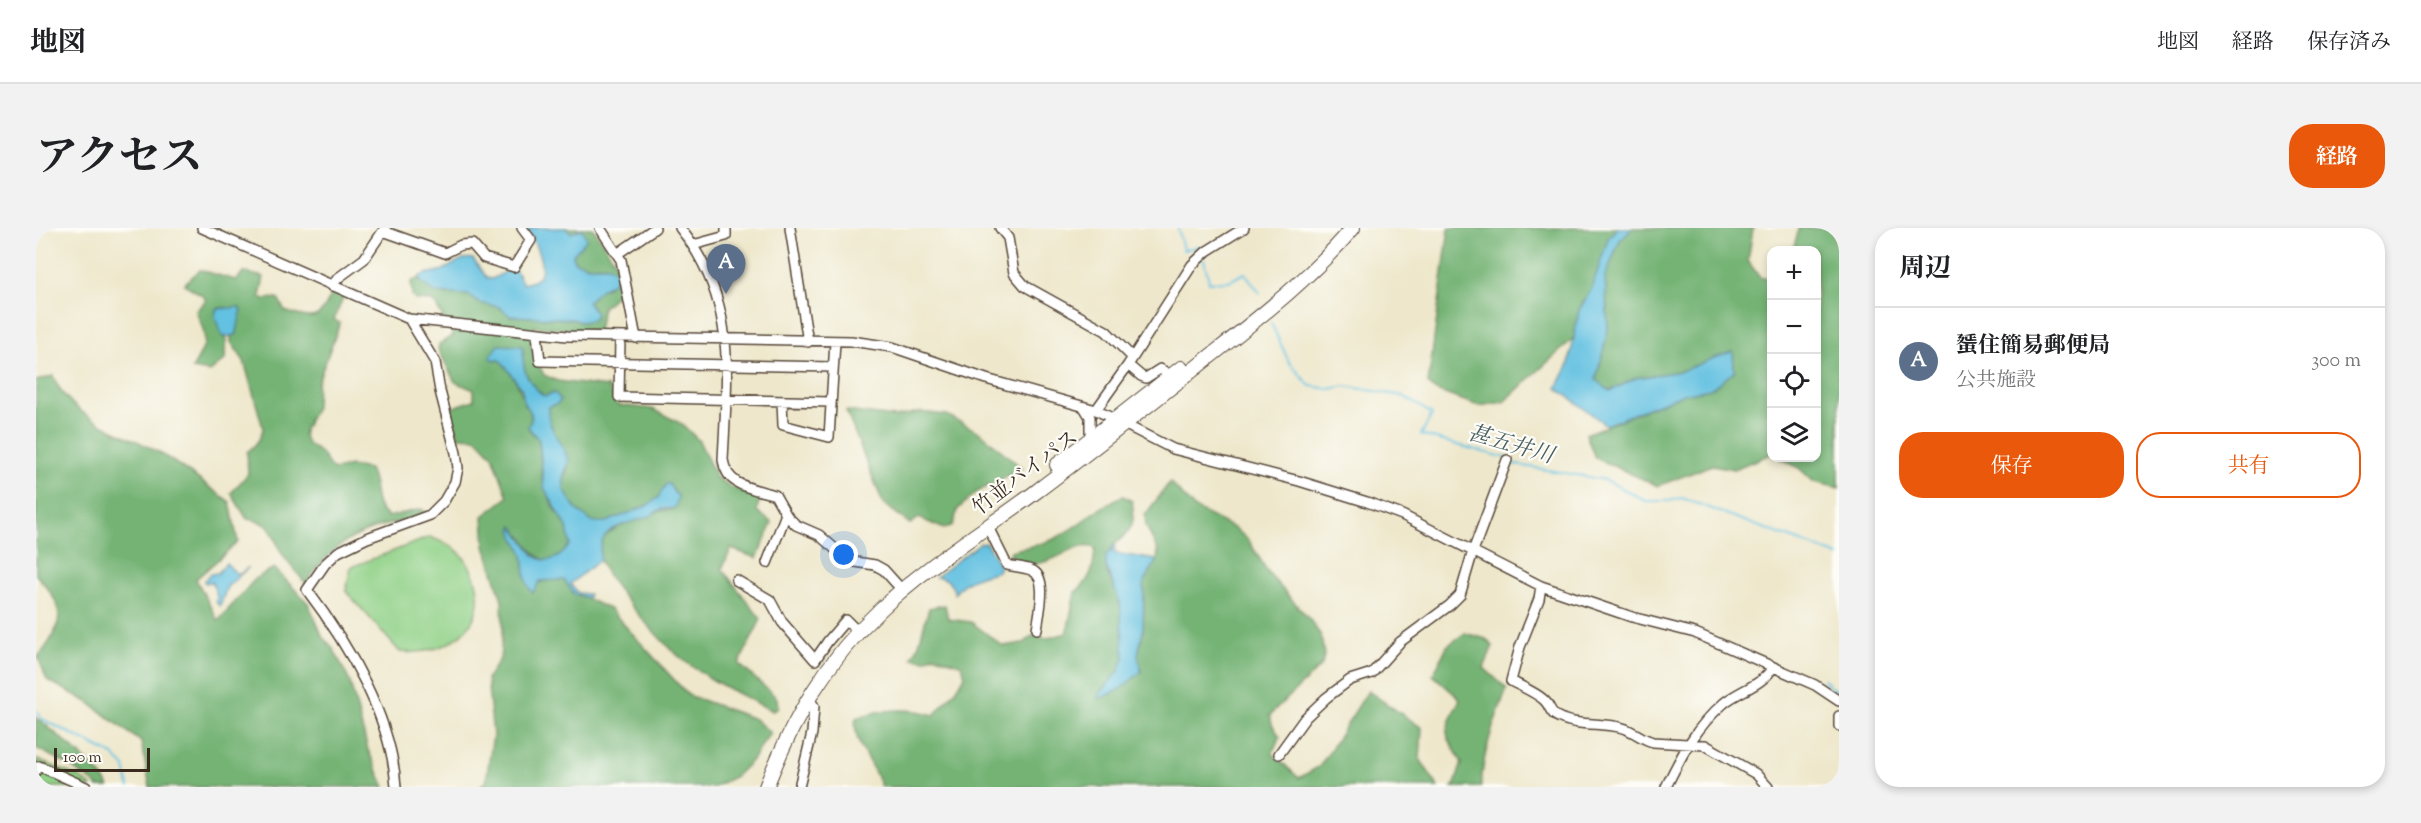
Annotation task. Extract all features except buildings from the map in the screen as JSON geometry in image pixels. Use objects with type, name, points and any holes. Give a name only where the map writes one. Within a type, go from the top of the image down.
[{"type":"highway","name":"竹並バイパス","points":[[759,787],[788,718],[822,666],[854,627],[1090,437],[1119,421],[1170,375],[1286,287],[1344,228]]},
{"type":"highway","name":"竹並バイパス","points":[[766,787],[783,745],[808,698],[859,632],[900,588],[987,527],[1119,421],[1292,291],[1353,228]]},
{"type":"street","points":[[202,228],[409,319],[537,334],[620,338],[851,341],[892,347],[986,380],[1096,410],[1173,449],[1254,469],[1367,502],[1402,515],[1541,586],[1632,617],[1695,633],[1815,685],[1839,701]]},
{"type":"street","points":[[332,285],[364,259],[384,230],[445,253],[460,245],[471,244],[484,258],[514,267],[531,240],[522,228]]},
{"type":"street","points":[[600,228],[621,260],[636,338]]},
{"type":"street","points":[[617,254],[655,228]]},
{"type":"street","points":[[680,228],[693,245],[710,275],[726,339],[723,460],[725,472],[733,480],[775,495],[786,514],[796,525],[819,535],[849,561],[875,565],[884,570],[900,588]]},
{"type":"street","points":[[693,245],[726,236],[726,228]]},
{"type":"street","points":[[790,228],[808,342]]},
{"type":"street","points":[[1000,228],[1008,238],[1014,273],[1025,286],[1106,331],[1141,376],[1146,378],[1160,369],[1170,375]]},
{"type":"street","points":[[1096,410],[1192,265],[1228,232],[1244,228]]},
{"type":"street","points":[[396,787],[389,751],[367,687],[332,623],[307,590],[325,564],[338,552],[367,538],[430,515],[444,501],[455,482],[458,468],[456,453],[435,362],[409,319]]},
{"type":"street","points":[[537,334],[540,361],[833,368]]},
{"type":"street","points":[[620,338],[619,397],[831,402]]},
{"type":"street","points":[[782,401],[783,425],[829,436],[835,342]]},
{"type":"street","points":[[1084,406],[1090,417],[1090,437]]},
{"type":"street","points":[[1279,754],[1305,717],[1326,698],[1350,680],[1372,673],[1400,642],[1460,595],[1473,551],[1507,460]]},
{"type":"street","points":[[767,563],[786,514]]},
{"type":"street","points":[[987,527],[1007,565],[1034,570],[1039,575],[1042,584],[1037,629]]},
{"type":"street","points":[[736,580],[770,600],[782,622],[815,660],[846,620],[854,627]]},
{"type":"street","points":[[1541,586],[1511,681],[1542,698],[1547,703],[1550,712],[1564,720],[1624,728],[1653,742],[1705,745],[1756,774],[1768,787]]},
{"type":"street","points":[[1666,787],[1688,743],[1725,702],[1768,676],[1773,667]]},
{"type":"street","points":[[799,787],[812,733],[814,706],[808,698]]},
{"type":"street","points":[[1839,716],[1839,726]]},
{"type":"street","points":[[37,767],[86,787]]},
{"type":"green space","points":[[565,228],[593,228],[615,261],[620,292],[602,308],[598,331],[534,327],[531,348],[544,375],[558,381],[608,387],[617,405],[653,409],[682,424],[699,441],[716,477],[731,487],[760,496],[757,511],[772,523],[757,558],[731,549],[722,569],[761,619],[739,664],[777,698],[778,707],[773,711],[722,685],[686,662],[657,635],[613,582],[599,559],[599,547],[603,539],[627,522],[652,513],[671,510],[678,497],[669,484],[654,501],[612,520],[600,523],[583,517],[569,502],[564,491],[568,460],[549,421],[548,412],[552,393],[544,396],[534,387],[523,364],[523,351],[509,345],[503,347],[496,360],[500,360],[512,375],[519,386],[524,404],[530,412],[529,429],[539,440],[542,477],[552,504],[567,527],[570,544],[556,559],[549,561],[537,556],[521,535],[514,535],[523,554],[525,574],[538,583],[548,580],[564,580],[578,595],[610,609],[688,695],[755,719],[770,733],[752,760],[736,776],[714,787],[479,787],[486,781],[493,735],[487,678],[500,659],[503,629],[502,600],[485,546],[483,516],[508,497],[493,456],[476,438],[458,437],[451,408],[474,400],[474,390],[455,382],[438,349],[439,344],[454,335],[433,301],[415,300],[412,296],[411,282],[419,278],[435,293],[468,295],[479,303],[499,307],[510,316],[572,319],[581,322],[593,320],[596,317],[593,308],[587,302],[600,290],[609,286],[605,265],[589,266],[574,261],[577,230],[571,233]]},
{"type":"green space","points":[[1449,228],[1618,228],[1609,236],[1591,290],[1579,310],[1574,338],[1504,402],[1479,406],[1436,391],[1428,384]]},
{"type":"green space","points":[[1632,228],[1753,228],[1748,261],[1760,278],[1767,278],[1767,456],[1734,469],[1712,465],[1658,486],[1595,458],[1586,434],[1683,394],[1710,389],[1734,372],[1733,352],[1681,371],[1636,378],[1610,391],[1596,380],[1608,330],[1605,277],[1620,240]]},
{"type":"green space","points":[[1799,228],[1831,228],[1837,248],[1839,248],[1839,488],[1814,482],[1799,468],[1787,462],[1821,462],[1821,246],[1794,246]]},
{"type":"green space","points":[[200,270],[237,280],[243,272],[264,277],[260,296],[264,299],[278,298],[285,311],[303,316],[310,317],[319,314],[332,293],[343,298],[334,320],[340,323],[317,384],[316,407],[304,430],[304,436],[308,444],[321,453],[331,468],[335,470],[350,466],[369,469],[379,507],[388,517],[421,509],[426,512],[352,538],[326,557],[306,584],[284,557],[269,528],[257,521],[247,519],[231,493],[248,474],[247,452],[258,442],[263,428],[244,361],[231,342],[231,334],[237,333],[239,316],[237,308],[218,308],[218,325],[223,337],[226,336],[225,360],[210,372],[192,369],[201,353],[204,341],[203,328],[196,311],[206,300],[184,284]]},
{"type":"green space","points":[[53,376],[61,391],[84,414],[158,452],[230,502],[238,542],[196,579],[218,621],[256,578],[274,568],[308,603],[323,637],[333,648],[350,682],[368,750],[385,787],[150,787],[141,742],[88,702],[47,680],[38,657],[54,635],[59,615],[53,596],[36,575],[36,381]]},
{"type":"green space","points":[[846,411],[895,417],[920,412],[947,415],[981,433],[1022,468],[977,492],[958,509],[953,525],[944,529],[919,518],[910,524],[883,503]]},
{"type":"green space","points":[[1170,482],[1194,508],[1236,529],[1249,541],[1269,574],[1310,620],[1321,636],[1324,655],[1322,665],[1270,715],[1272,724],[1280,737],[1272,753],[1299,778],[1320,766],[1368,691],[1422,728],[1420,759],[1438,787],[881,787],[860,745],[855,727],[856,718],[894,710],[925,712],[934,715],[957,689],[965,676],[962,665],[934,655],[926,660],[912,658],[918,647],[929,608],[945,605],[948,619],[971,622],[1003,646],[1024,643],[1032,636],[1047,638],[1067,633],[1075,592],[1085,583],[1091,573],[1095,548],[1076,549],[1045,562],[1033,564],[1021,562],[1009,555],[1011,551],[1056,538],[1123,496],[1132,501],[1132,524],[1113,547],[1106,565],[1120,607],[1124,628],[1124,657],[1118,673],[1100,694],[1141,670],[1137,660],[1143,631],[1144,581],[1157,561],[1158,551],[1146,526],[1145,515]]},
{"type":"green space","points":[[430,537],[456,550],[468,564],[474,576],[478,594],[477,610],[471,623],[461,635],[448,643],[417,652],[400,652],[346,591],[351,567]]},
{"type":"green space","points":[[1465,633],[1486,639],[1493,646],[1484,668],[1507,689],[1487,749],[1481,787],[1452,787],[1462,763],[1448,737],[1447,727],[1460,699],[1433,675],[1447,646]]},
{"type":"green space","points":[[36,717],[88,762],[109,787],[97,787],[65,763],[36,748]]},
{"type":"green space","points":[[36,759],[79,777],[92,787],[36,787]]},
{"type":"water","points":[[526,228],[565,228],[571,233],[582,229],[587,239],[573,255],[574,261],[589,266],[609,266],[616,272],[618,279],[600,290],[587,302],[596,313],[593,320],[581,322],[572,319],[510,316],[499,307],[479,303],[468,295],[435,293],[420,281],[420,276],[445,270],[463,259],[473,259],[487,278],[492,279],[515,269],[523,284],[533,281],[540,275],[541,265],[535,244]]},
{"type":"water","points":[[1618,228],[1632,228],[1620,240],[1605,277],[1608,330],[1596,380],[1610,391],[1636,378],[1681,371],[1733,351],[1734,372],[1710,389],[1683,394],[1606,425],[1557,388],[1569,364],[1579,310],[1591,290],[1609,236]]},
{"type":"water","points":[[239,307],[242,311],[236,335],[223,337],[215,318],[216,309]]},
{"type":"water","points":[[499,345],[521,346],[524,369],[529,380],[544,396],[555,393],[561,400],[548,407],[548,415],[552,429],[569,461],[564,475],[564,490],[576,509],[592,522],[606,522],[646,506],[658,498],[666,484],[669,484],[678,495],[676,507],[660,510],[650,516],[614,528],[608,533],[600,548],[600,560],[570,584],[578,593],[589,594],[588,598],[574,594],[564,580],[540,581],[533,593],[527,583],[522,552],[514,535],[513,526],[535,556],[540,559],[550,560],[559,556],[570,544],[567,527],[544,488],[539,440],[528,427],[531,414],[524,404],[522,389],[500,360],[491,359],[490,356]]},
{"type":"water","points":[[980,543],[986,543],[1000,566],[998,571],[968,581],[955,594],[949,582],[944,578],[936,577]]},
{"type":"water","points":[[1115,545],[1114,553],[1157,560],[1144,581],[1143,631],[1138,654],[1141,672],[1119,690],[1099,699],[1100,694],[1119,671],[1124,658],[1120,603],[1106,566],[1106,554],[1111,552]]},
{"type":"water","points":[[226,563],[238,575],[249,567],[227,587],[220,606],[216,602],[217,596],[212,582],[205,583],[204,581],[210,574],[218,573]]},
{"type":"waterway","name":"甚五井川","points":[[1178,228],[1183,250],[1200,246],[1201,250]]},
{"type":"waterway","name":"甚五井川","points":[[1204,259],[1209,282],[1229,281],[1245,273],[1260,293]]},
{"type":"waterway","name":"甚五井川","points":[[1271,323],[1289,362],[1310,386],[1330,389],[1345,386],[1403,396],[1432,414],[1421,435],[1506,458]]},
{"type":"waterway","name":"甚五井川","points":[[1510,462],[1606,480],[1646,501],[1669,501],[1682,498],[1839,556]]},
{"type":"waterway","points":[[1823,679],[1830,687],[1839,691]]},
{"type":"waterway","points":[[36,710],[42,719],[113,755],[125,767],[129,787]]},
{"type":"place","name":"蜑住簡易郵便局","points":[[726,294]]}]
